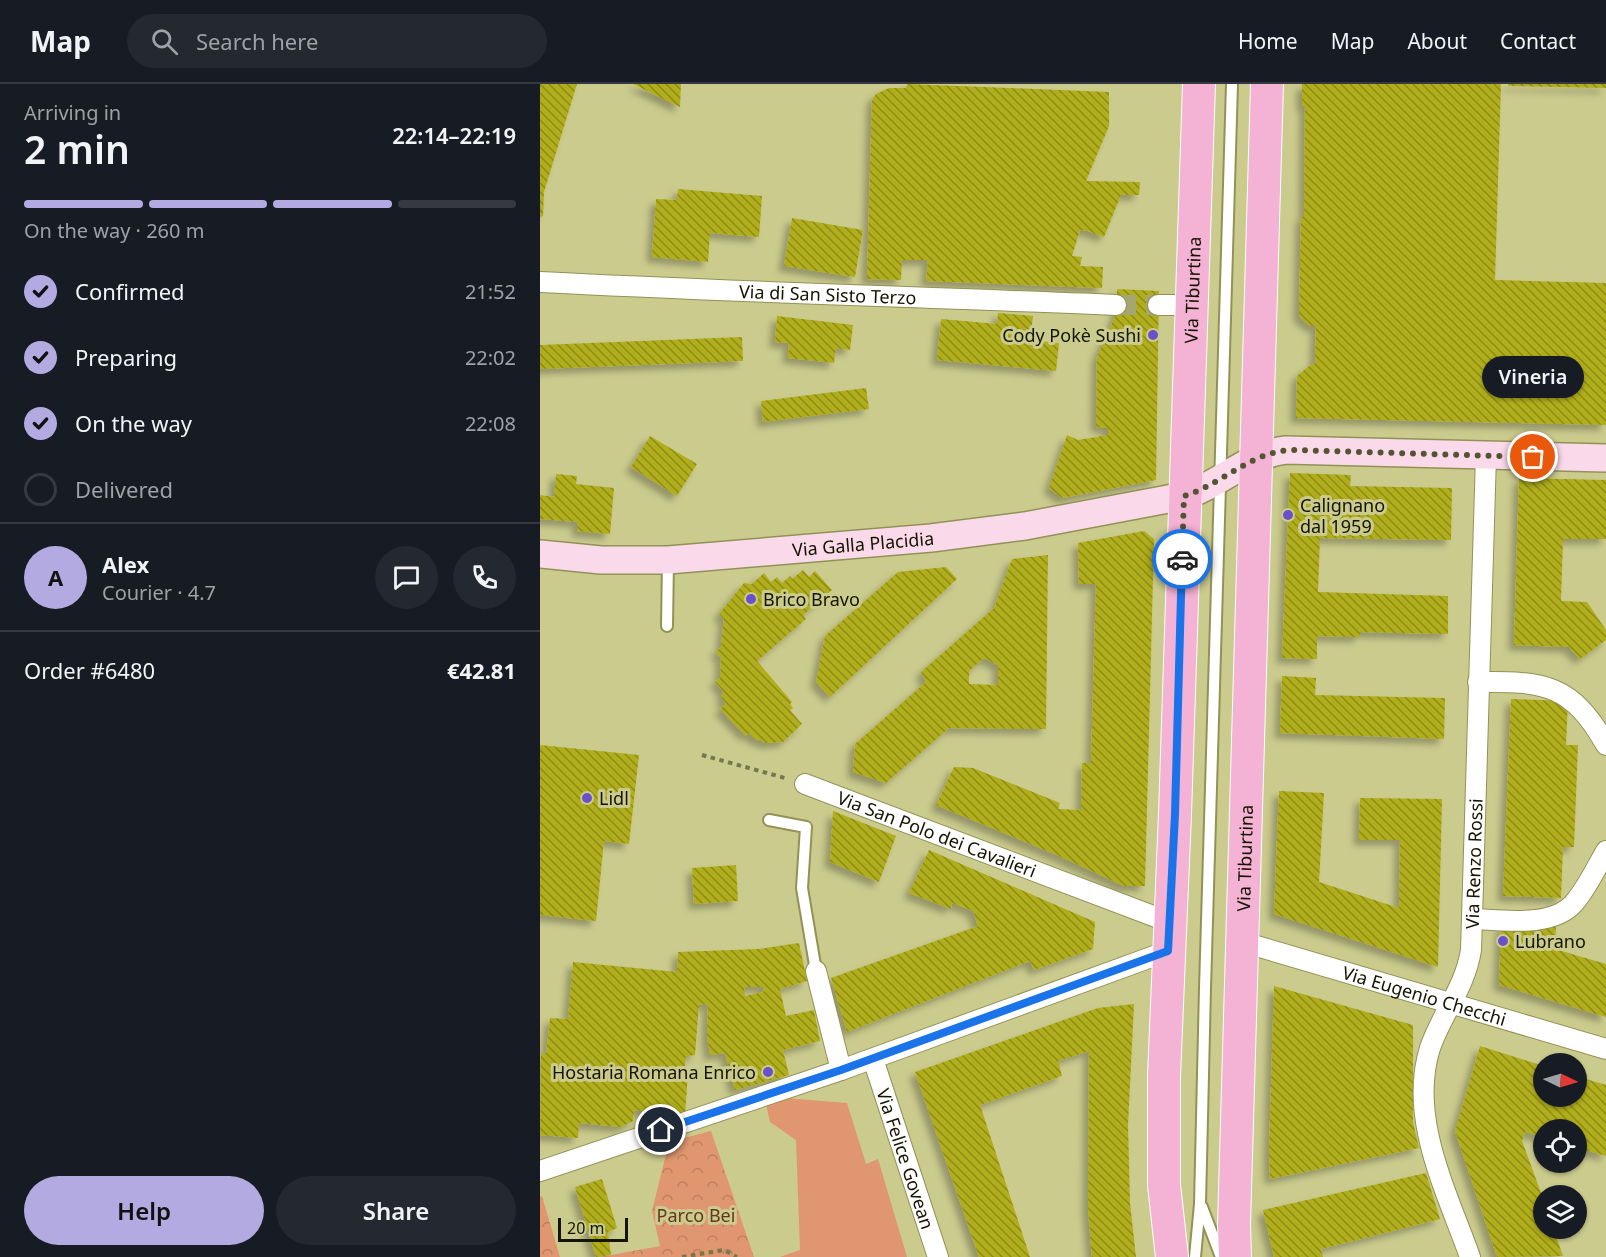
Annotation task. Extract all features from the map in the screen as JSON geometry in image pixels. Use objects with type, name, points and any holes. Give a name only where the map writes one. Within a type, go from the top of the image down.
[{"type":"main road","name":"Via Tiburtina","points":[[1172,1257],[1164,1185],[1169,937],[1199,84]]},
{"type":"main road","name":"Via Tiburtina","points":[[1235,1257],[1234,1225],[1268,84]]},
{"type":"main road","points":[[1184,496],[1220,480],[1257,458],[1276,451],[1606,458]]},
{"type":"main road","name":"Via Galla Placidia","points":[[540,554],[601,560],[668,560],[931,538],[1025,526],[1184,496]]},
{"type":"street","name":"Via di San Sisto Terzo","points":[[540,282],[690,290],[1116,305]]},
{"type":"street","points":[[1158,305],[1191,305]]},
{"type":"street","name":"Via Renzo Rossi","points":[[1470,1257],[1432,1148],[1425,1119],[1424,1087],[1428,1055],[1436,1032],[1453,1003],[1466,975],[1469,962],[1486,456]]},
{"type":"street","points":[[1478,682],[1531,683],[1554,689],[1564,694],[1581,709],[1606,745]]},
{"type":"street","name":"Via San Polo dei Cavalieri","points":[[805,784],[1124,903],[1169,937]]},
{"type":"street","points":[[1472,919],[1539,920],[1563,913],[1579,896],[1606,851]]},
{"type":"street","points":[[540,1171],[873,1059],[1169,937]]},
{"type":"street","name":"Via Eugenio Checchi","points":[[1243,942],[1606,1049]]},
{"type":"street","points":[[816,971],[841,1070]]},
{"type":"street","name":"Via Felice Govean","points":[[873,1059],[938,1257]]},
{"type":"lane","name":"Via Tiburtina","points":[[1195,1257],[1200,1204],[1232,84]]},
{"type":"lane","points":[[667,626],[668,560]]},
{"type":"lane","points":[[769,820],[806,827],[802,888],[816,971]]},
{"type":"lane","name":"Via Tiburtina","points":[[1200,1204],[1221,1257]]},
{"type":"path","points":[[702,755],[805,784]]},
{"type":"path","points":[[682,1257],[724,1250],[737,1257]]},
{"type":"green space","points":[[786,1098],[847,1103],[866,1164],[878,1159],[907,1257],[780,1257],[800,1250],[796,1140],[770,1122],[766,1104]]},
{"type":"green space","name":"Parco Bei","points":[[711,1131],[754,1257],[600,1257],[660,1246],[652,1211],[669,1142]]},
{"type":"green space","points":[[542,1196],[560,1257],[540,1257],[540,1197]]},
{"type":"building","points":[[540,84],[577,84],[544,192],[543,216],[540,217]]},
{"type":"building","points":[[633,84],[681,84],[680,107]]},
{"type":"building","points":[[907,84],[1109,92],[1109,126],[1086,181],[1140,182],[1139,195],[1121,195],[1104,237],[1080,230],[1072,256],[1082,257],[1080,266],[1103,267],[1102,288],[926,281],[928,260],[902,260],[901,280],[867,279],[872,100],[876,94],[889,88],[906,88]]},
{"type":"building","points":[[1302,84],[1501,84],[1495,280],[1606,283],[1606,425],[1296,418],[1297,376],[1315,364],[1316,326],[1310,326],[1299,316],[1301,217],[1304,217],[1305,106],[1302,106]]},
{"type":"building","points":[[1508,84],[1606,84],[1606,88],[1508,86]]},
{"type":"building","points":[[678,189],[762,196],[759,237],[710,233],[708,262],[652,257],[656,199],[677,200]]},
{"type":"building","points":[[792,218],[863,230],[855,277],[784,266]]},
{"type":"building","points":[[1117,289],[1159,291],[1156,480],[1062,498],[1049,488],[1067,435],[1078,440],[1108,435],[1108,428],[1096,427],[1097,357],[1116,314]]},
{"type":"building","points":[[998,313],[1033,316],[1030,340],[1059,343],[1056,371],[937,360],[941,319],[997,324]]},
{"type":"building","points":[[777,316],[853,325],[850,350],[836,348],[834,363],[788,358],[789,343],[775,342]]},
{"type":"building","points":[[742,337],[743,361],[540,369],[540,345]]},
{"type":"building","points":[[866,388],[869,409],[763,422],[761,401]]},
{"type":"building","points":[[650,436],[697,464],[677,496],[631,467]]},
{"type":"building","points":[[1290,473],[1351,475],[1350,486],[1452,488],[1451,540],[1320,538],[1318,592],[1448,596],[1448,634],[1360,632],[1360,637],[1317,636],[1317,659],[1282,658]]},
{"type":"building","points":[[556,474],[577,476],[576,484],[614,488],[610,534],[577,531],[578,522],[540,519],[540,495],[554,497]]},
{"type":"building","points":[[1519,478],[1606,480],[1606,539],[1563,539],[1561,601],[1587,602],[1606,630],[1606,640],[1580,659],[1569,647],[1514,645]]},
{"type":"building","points":[[1144,531],[1154,539],[1145,886],[1124,886],[1057,855],[936,805],[954,767],[973,768],[1060,803],[1058,809],[1081,810],[1082,763],[1091,763],[1096,584],[1079,584],[1078,543]]},
{"type":"building","points":[[1048,555],[1046,729],[949,728],[886,783],[853,772],[855,744],[926,682],[921,672],[994,608],[1012,559]],"holes":[[[984,658],[998,665],[998,685],[969,684],[969,671]]]},
{"type":"building","points":[[946,567],[957,579],[830,697],[816,682],[825,636],[898,572]]},
{"type":"building","points":[[803,570],[809,577],[815,571],[832,590],[803,615],[806,619],[757,661],[792,702],[790,704],[793,708],[790,710],[802,724],[783,742],[764,743],[760,739],[757,741],[749,733],[746,736],[720,709],[726,704],[721,697],[724,692],[715,682],[720,678],[721,658],[716,652],[721,647],[724,619],[719,614],[744,583],[752,584],[764,573],[771,582],[777,577],[782,583],[790,576],[792,579]]},
{"type":"building","points":[[1282,676],[1316,678],[1315,695],[1445,698],[1444,739],[1280,733]]},
{"type":"building","points":[[1511,699],[1568,701],[1566,745],[1578,745],[1574,847],[1563,847],[1561,898],[1503,896]]},
{"type":"building","name":"Lidl","points":[[540,745],[639,755],[629,844],[604,841],[596,921],[540,915]]},
{"type":"building","points":[[1279,791],[1324,793],[1319,882],[1399,908],[1400,840],[1359,840],[1360,798],[1442,799],[1438,967],[1274,914]]},
{"type":"building","points":[[833,811],[896,836],[879,882],[830,862]]},
{"type":"building","points":[[929,850],[1095,922],[1093,949],[1034,970],[1030,961],[847,1032],[831,978],[978,926],[973,911],[952,903],[951,909],[909,893]]},
{"type":"building","points":[[736,865],[738,901],[694,904],[692,868]]},
{"type":"building","points":[[1501,925],[1556,926],[1555,949],[1606,964],[1606,1017],[1499,985]]},
{"type":"building","points":[[799,943],[807,981],[780,989],[786,1016],[814,1010],[820,1041],[783,1050],[789,1075],[735,1090],[725,1053],[710,1055],[707,1036],[708,1004],[699,1005],[695,1055],[686,1056],[684,1073],[688,1073],[685,1115],[634,1110],[633,1121],[621,1127],[579,1123],[578,1138],[540,1135],[541,1054],[546,1054],[550,1018],[568,1019],[573,962],[677,972],[678,952],[759,949]],"holes":[[[744,987],[763,987],[764,992],[745,996]]]},
{"type":"building","points":[[1274,986],[1413,1025],[1413,1122],[1419,1148],[1270,1179]]},
{"type":"building","points":[[1134,1004],[1128,1125],[1130,1203],[1136,1257],[1092,1257],[1088,1210],[1089,1051],[1058,1061],[1062,1076],[980,1105],[1030,1257],[979,1257],[915,1072],[1098,1008]]},
{"type":"building","points":[[1480,1046],[1533,1063],[1533,1107],[1587,1107],[1587,1079],[1606,1085],[1606,1156],[1587,1150],[1587,1119],[1533,1119],[1533,1134],[1525,1132],[1522,1141],[1538,1185],[1533,1185],[1533,1239],[1557,1239],[1563,1256],[1497,1257],[1455,1131]]},
{"type":"building","points":[[1426,1173],[1440,1219],[1321,1249],[1323,1257],[1274,1257],[1263,1210]]},
{"type":"building","points":[[602,1179],[617,1228],[608,1232],[611,1255],[596,1257],[575,1187]]},
{"type":"tunnel","points":[[1116,305],[1158,305]]},
{"type":"way so far","points":[[1182,559],[1184,496],[1206,488],[1268,453],[1293,450],[1533,457]]},
{"type":"place","name":"Cody Pokè Sushi","points":[[1153,335]]},
{"type":"place","name":"Vineria","points":[[1533,457]]},
{"type":"place","name":"Calignano dal 1959","points":[[1288,515]]},
{"type":"place","name":"Brico Bravo","points":[[751,599]]},
{"type":"place","name":"Lidl","points":[[587,798]]},
{"type":"place","name":"Lubrano","points":[[1503,941]]},
{"type":"place","name":"Hostaria Romana Enrico","points":[[768,1072]]},
{"type":"route","points":[[661,1130],[841,1070],[1168,951],[1175,814],[1182,559]]}]
